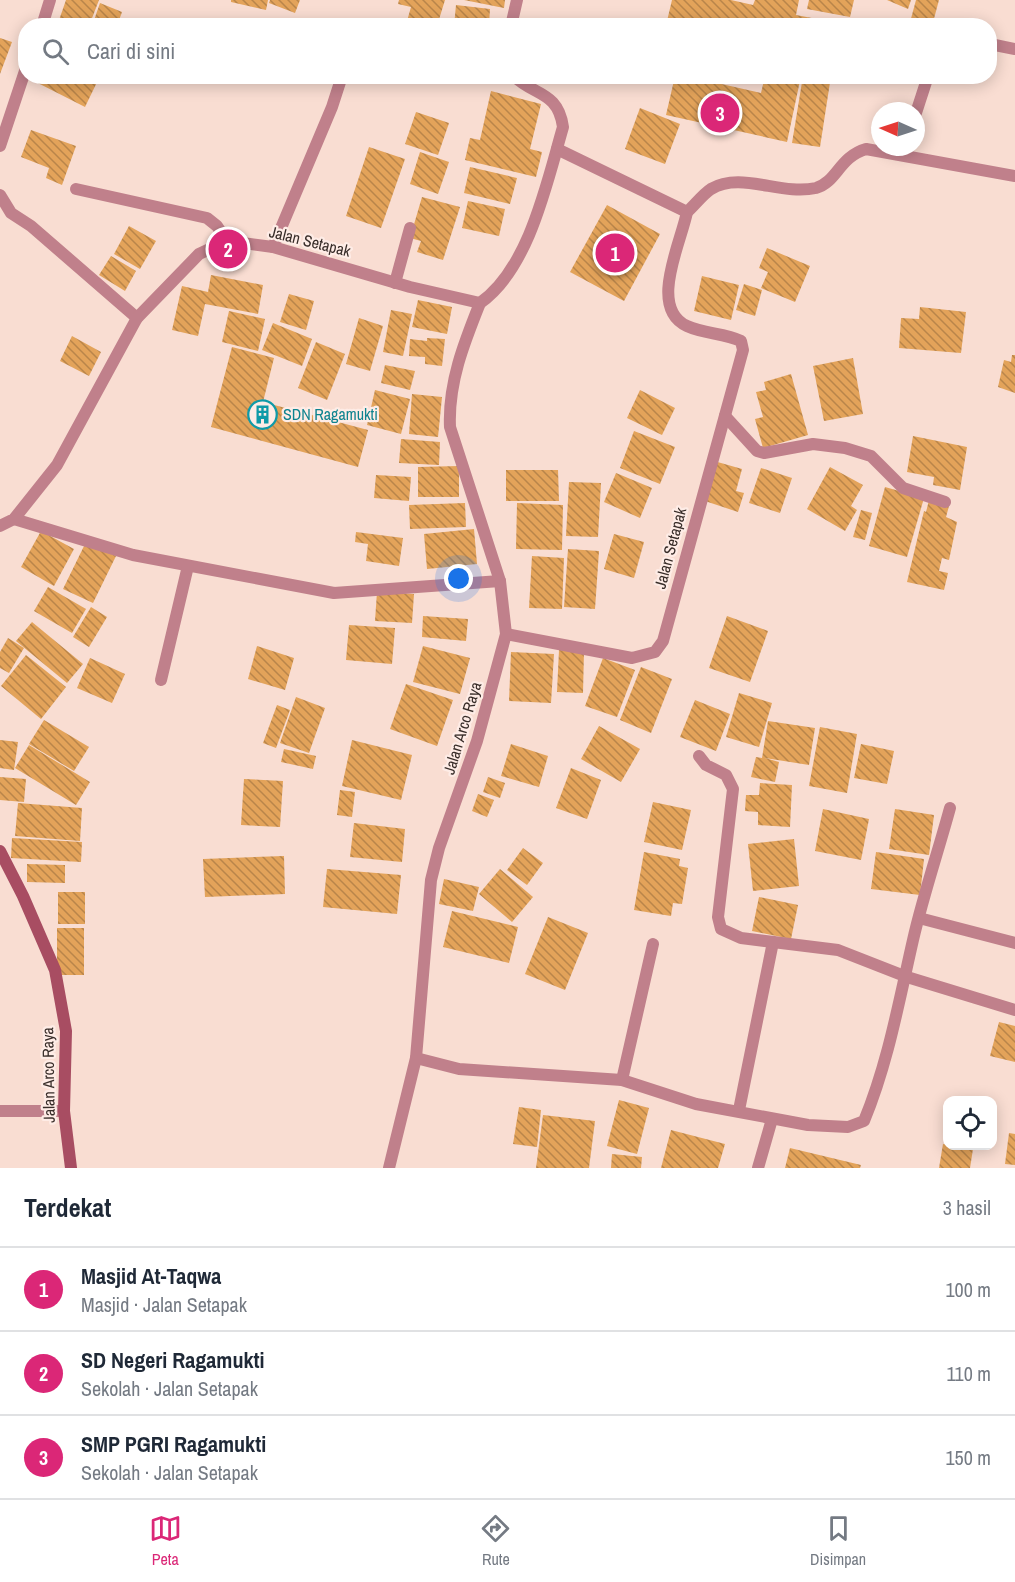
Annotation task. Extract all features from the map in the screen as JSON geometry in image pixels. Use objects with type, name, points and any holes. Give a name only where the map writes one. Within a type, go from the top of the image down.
[{"type":"main road","name":"Jalan Arco Raya","points":[[0,850],[55,970],[66,1031],[64,1111],[71,1168]]},
{"type":"street","points":[[44,18],[50,0]]},
{"type":"street","points":[[513,18],[517,0]]},
{"type":"street","points":[[997,45],[1015,49]]},
{"type":"street","points":[[0,146],[21,84]]},
{"type":"street","points":[[273,247],[332,107],[339,84]]},
{"type":"street","points":[[480,303],[497,288],[520,253],[536,212],[563,127],[561,114],[541,91],[528,84]]},
{"type":"street","points":[[920,102],[925,84]]},
{"type":"street","points":[[557,149],[687,212],[711,189],[728,183],[744,182],[797,191],[819,187],[832,178],[852,153],[871,149]]},
{"type":"street","points":[[925,156],[1015,176]]},
{"type":"street","points":[[0,526],[15,519],[57,465],[137,318],[199,254],[226,241],[217,226],[207,219],[76,189]]},
{"type":"street","points":[[0,195],[11,213],[31,226],[137,318]]},
{"type":"street","name":"Jalan Setapak","points":[[506,634],[632,658],[655,652],[663,641],[696,514],[741,363],[741,341],[683,324],[670,313],[668,286],[687,212]]},
{"type":"street","points":[[395,283],[410,228]]},
{"type":"street","name":"Jalan Setapak","points":[[226,241],[273,247],[395,283],[480,303]]},
{"type":"street","name":"Jalan Arco Raya","points":[[389,1168],[416,1058],[431,880],[439,848],[477,741],[506,634],[500,581],[450,427],[449,403],[453,382],[480,303]]},
{"type":"street","points":[[725,416],[757,451],[764,453],[813,444],[845,448],[871,456],[903,488],[945,502]]},
{"type":"street","points":[[15,519],[133,555],[334,593],[500,581]]},
{"type":"street","points":[[161,680],[188,566]]},
{"type":"street","points":[[699,756],[706,765],[726,775],[733,789],[718,917],[721,929],[741,938],[838,950],[907,978],[1015,1010]]},
{"type":"street","points":[[416,1058],[459,1069],[622,1080],[696,1104],[827,1127],[848,1126],[864,1121],[875,1095],[907,978],[919,918],[950,808]]},
{"type":"street","points":[[919,918],[1015,943]]},
{"type":"street","points":[[739,1110],[773,942]]},
{"type":"street","points":[[622,1080],[653,944]]},
{"type":"street","points":[[0,1111],[64,1111]]},
{"type":"street","points":[[758,1168],[772,1119]]},
{"type":"building","points":[[66,0],[99,0],[92,18],[60,18]]},
{"type":"building","points":[[231,0],[268,0],[266,10],[231,2]]},
{"type":"building","points":[[270,0],[300,0],[295,13],[269,3]]},
{"type":"building","points":[[399,0],[445,0],[439,18],[408,18],[411,7],[398,4]]},
{"type":"building","points":[[464,0],[505,0],[504,8]]},
{"type":"building","points":[[672,0],[731,0],[753,5],[755,0],[799,0],[796,15],[812,18],[668,18]]},
{"type":"building","points":[[809,0],[854,0],[850,17],[807,9]]},
{"type":"building","points":[[887,0],[911,0],[908,9]]},
{"type":"building","points":[[916,0],[939,0],[934,18],[911,18]]},
{"type":"building","points":[[100,3],[122,12],[120,18],[95,18]]},
{"type":"building","points":[[456,5],[490,9],[489,18],[455,18]]},
{"type":"building","points":[[0,38],[12,42],[0,74]]},
{"type":"building","points":[[40,84],[96,84],[85,107]]},
{"type":"building","points":[[673,84],[722,84],[761,93],[763,84],[799,84],[787,142],[666,115]]},
{"type":"building","points":[[802,84],[830,84],[820,147],[792,143]]},
{"type":"building","points":[[491,91],[541,104],[530,149],[542,152],[536,177],[465,160],[470,138],[480,140]]},
{"type":"building","points":[[640,108],[680,124],[665,164],[625,149]]},
{"type":"building","points":[[416,112],[449,123],[438,155],[405,144]]},
{"type":"building","points":[[31,130],[76,146],[62,185],[46,178],[49,168],[21,157]]},
{"type":"building","points":[[369,147],[405,159],[381,228],[346,216]]},
{"type":"building","points":[[420,152],[449,162],[438,194],[410,184]]},
{"type":"building","points":[[470,167],[517,178],[510,204],[464,193]]},
{"type":"building","points":[[422,197],[460,207],[443,260],[417,252],[421,241],[410,238]]},
{"type":"building","points":[[468,201],[505,209],[499,236],[462,228]]},
{"type":"building","points":[[607,205],[660,234],[624,301],[570,272]]},
{"type":"building","points":[[129,226],[156,241],[140,269],[114,254]]},
{"type":"building","points":[[767,248],[810,266],[795,302],[761,288],[768,272],[759,268]]},
{"type":"building","points":[[111,256],[136,271],[125,291],[99,275]]},
{"type":"building","points":[[211,275],[263,285],[258,314],[205,304],[198,336],[172,330],[182,286],[208,292]]},
{"type":"building","points":[[702,276],[739,285],[731,320],[694,311]]},
{"type":"building","points":[[744,284],[762,290],[755,316],[736,310]]},
{"type":"building","points":[[289,294],[314,301],[306,330],[280,322]]},
{"type":"building","points":[[418,300],[452,307],[447,334],[412,327]]},
{"type":"building","points":[[920,307],[966,312],[961,353],[899,348],[901,318],[919,319]]},
{"type":"building","points":[[391,310],[412,314],[403,356],[383,352]]},
{"type":"building","points":[[229,311],[265,319],[258,351],[222,342]]},
{"type":"building","points":[[359,318],[383,326],[370,371],[346,364]]},
{"type":"building","points":[[273,323],[312,339],[302,366],[262,350]]},
{"type":"building","points":[[72,336],[101,352],[89,376],[60,361]]},
{"type":"building","points":[[427,338],[445,339],[442,366],[425,364],[425,357],[409,356],[410,339],[427,341]]},
{"type":"building","points":[[316,342],[345,354],[327,400],[298,388]]},
{"type":"building","name":"SDN Ragamukti","points":[[232,347],[274,358],[263,402],[368,430],[358,467],[211,427]]},
{"type":"building","points":[[1012,355],[1015,355],[1015,393],[998,387],[1004,360],[1011,362]]},
{"type":"building","points":[[853,358],[863,414],[824,421],[813,366]]},
{"type":"building","points":[[385,365],[415,371],[410,390],[381,383]]},
{"type":"building","points":[[791,374],[808,435],[763,448],[755,419],[763,417],[756,392],[766,390],[764,382]]},
{"type":"building","points":[[375,390],[410,399],[401,434],[367,425]]},
{"type":"building","points":[[640,390],[675,408],[662,435],[627,418]]},
{"type":"building","points":[[412,394],[442,397],[438,437],[409,434]]},
{"type":"building","points":[[634,431],[675,447],[660,484],[620,468]]},
{"type":"building","points":[[913,436],[967,447],[960,490],[933,485],[934,477],[907,472]]},
{"type":"building","points":[[401,439],[440,442],[439,465],[399,463]]},
{"type":"building","points":[[714,461],[742,469],[736,491],[744,493],[738,512],[702,500]]},
{"type":"building","points":[[459,466],[459,497],[418,497],[418,467]]},
{"type":"building","points":[[830,467],[863,485],[851,506],[857,510],[845,531],[807,509]]},
{"type":"building","points":[[761,468],[792,478],[780,513],[749,503]]},
{"type":"building","points":[[506,470],[558,470],[559,501],[506,501]]},
{"type":"building","points":[[616,473],[652,488],[640,518],[604,502]]},
{"type":"building","points":[[376,475],[411,477],[409,501],[374,498]]},
{"type":"building","points":[[569,482],[601,483],[598,537],[566,536]]},
{"type":"building","points":[[885,487],[924,498],[907,557],[869,546]]},
{"type":"building","points":[[929,500],[949,506],[946,517],[957,522],[949,560],[942,558],[939,571],[948,573],[944,590],[907,582],[924,511],[926,512]]},
{"type":"building","points":[[465,503],[466,527],[410,529],[409,505]]},
{"type":"building","points":[[517,503],[563,505],[562,550],[516,549]]},
{"type":"building","points":[[861,510],[872,513],[865,540],[853,537]]},
{"type":"building","points":[[474,529],[477,564],[427,569],[424,534]]},
{"type":"building","points":[[41,531],[74,549],[54,586],[21,567]]},
{"type":"building","points":[[356,532],[403,538],[399,566],[366,561],[368,544],[355,542]]},
{"type":"building","points":[[614,534],[644,542],[634,578],[604,569]]},
{"type":"building","points":[[86,542],[116,556],[93,603],[63,589]]},
{"type":"building","points":[[568,549],[599,551],[595,609],[564,607]]},
{"type":"building","points":[[532,556],[564,558],[562,609],[529,608]]},
{"type":"building","points":[[48,587],[86,609],[72,633],[34,611]]},
{"type":"building","points":[[377,592],[414,594],[412,623],[375,621]]},
{"type":"building","points":[[91,607],[107,617],[89,647],[73,637]]},
{"type":"building","points":[[423,616],[468,619],[466,641],[422,637]]},
{"type":"building","points":[[727,616],[768,631],[750,682],[709,668]]},
{"type":"building","points":[[32,622],[83,664],[67,683],[16,641]]},
{"type":"building","points":[[349,625],[395,628],[392,664],[346,660]]},
{"type":"building","points":[[8,638],[24,648],[9,673],[0,668],[0,652]]},
{"type":"building","points":[[257,646],[294,658],[285,690],[248,679]]},
{"type":"building","points":[[423,646],[470,658],[460,694],[413,682]]},
{"type":"building","points":[[559,650],[584,651],[583,693],[557,692]]},
{"type":"building","points":[[511,652],[554,654],[551,703],[509,701]]},
{"type":"building","points":[[26,655],[66,687],[41,719],[1,686]]},
{"type":"building","points":[[90,658],[125,674],[112,703],[77,688]]},
{"type":"building","points":[[603,658],[635,670],[617,717],[585,706]]},
{"type":"building","points":[[641,667],[672,679],[651,733],[620,720]]},
{"type":"building","points":[[406,684],[453,700],[437,746],[390,729]]},
{"type":"building","points":[[739,693],[772,703],[759,747],[726,737]]},
{"type":"building","points":[[296,697],[325,708],[309,753],[280,743]]},
{"type":"building","points":[[695,700],[730,714],[716,751],[680,737]]},
{"type":"building","points":[[277,705],[290,710],[276,748],[263,743]]},
{"type":"building","points":[[44,720],[89,747],[74,771],[29,744]]},
{"type":"building","points":[[768,721],[815,728],[809,765],[765,758],[779,762],[775,782],[751,777],[756,757],[762,758]]},
{"type":"building","points":[[599,726],[640,749],[621,782],[581,759]]},
{"type":"building","points":[[820,727],[857,734],[847,793],[809,786]]},
{"type":"building","points":[[0,740],[18,742],[14,770],[0,768]]},
{"type":"building","points":[[352,740],[412,755],[401,800],[342,786]]},
{"type":"building","points":[[511,744],[548,756],[539,787],[501,776]]},
{"type":"building","points":[[861,744],[894,751],[887,784],[854,778]]},
{"type":"building","points":[[29,745],[90,782],[76,805],[15,768]]},
{"type":"building","points":[[284,749],[316,756],[313,769],[281,762]]},
{"type":"building","points":[[571,768],[601,780],[587,819],[556,808]]},
{"type":"building","points":[[0,777],[26,779],[24,802],[0,800]]},
{"type":"building","points":[[488,777],[505,783],[500,798],[483,792]]},
{"type":"building","points":[[244,779],[283,781],[280,827],[241,825]]},
{"type":"building","points":[[760,783],[792,785],[790,827],[758,825],[758,812],[745,811],[746,795],[759,795]]},
{"type":"building","points":[[340,790],[355,792],[352,817],[337,815]]},
{"type":"building","points":[[478,794],[494,800],[487,817],[472,811]]},
{"type":"building","points":[[653,802],[691,810],[682,850],[644,842]]},
{"type":"building","points":[[18,803],[82,808],[80,841],[15,836]]},
{"type":"building","points":[[823,809],[869,819],[861,860],[815,851]]},
{"type":"building","points":[[895,809],[934,815],[929,855],[889,849]]},
{"type":"building","points":[[354,823],[405,829],[402,862],[350,857]]},
{"type":"building","points":[[12,838],[82,842],[81,862],[11,858]]},
{"type":"building","points":[[794,839],[799,886],[753,891],[748,844]]},
{"type":"building","points":[[523,848],[543,863],[527,885],[507,870]]},
{"type":"building","points":[[644,852],[680,859],[679,866],[688,868],[682,904],[673,903],[671,916],[634,910]]},
{"type":"building","points":[[876,852],[924,859],[920,895],[871,889]]},
{"type":"building","points":[[284,856],[285,894],[205,897],[203,859]]},
{"type":"building","points":[[27,864],[65,865],[65,883],[27,882]]},
{"type":"building","points":[[327,869],[401,875],[397,914],[323,907]]},
{"type":"building","points":[[500,869],[533,897],[512,922],[479,894]]},
{"type":"building","points":[[444,879],[479,887],[473,911],[439,904]]},
{"type":"building","points":[[58,892],[85,892],[85,924],[58,924]]},
{"type":"building","points":[[759,897],[798,905],[791,939],[752,931]]},
{"type":"building","points":[[452,911],[518,927],[509,963],[443,947]]},
{"type":"building","points":[[548,917],[588,933],[565,990],[525,974]]},
{"type":"building","points":[[57,928],[84,928],[84,975],[57,975]]},
{"type":"building","points":[[999,1022],[1015,1026],[1015,1062],[990,1056]]},
{"type":"building","points":[[619,1100],[649,1108],[637,1154],[607,1146]]},
{"type":"building","points":[[519,1107],[541,1110],[537,1147],[513,1144]]},
{"type":"building","points":[[543,1115],[595,1121],[589,1168],[536,1168]]},
{"type":"building","points":[[671,1130],[725,1144],[718,1168],[661,1168]]},
{"type":"building","points":[[1009,1133],[1015,1134],[1015,1165],[1005,1164]]},
{"type":"building","points":[[943,1144],[943,1150],[973,1150],[970,1168],[939,1168]]},
{"type":"building","points":[[790,1148],[861,1165],[860,1168],[785,1168]]},
{"type":"building","points":[[612,1154],[642,1157],[641,1168],[611,1168]]},
{"type":"place","name":"SMP PGRI Ragamukti","points":[[720,113]]},
{"type":"place","name":"SD Negeri Ragamukti","points":[[228,249]]},
{"type":"place","name":"Masjid At-Taqwa","points":[[615,253]]},
{"type":"place","name":"SDN Ragamukti","points":[[262,414]]}]
